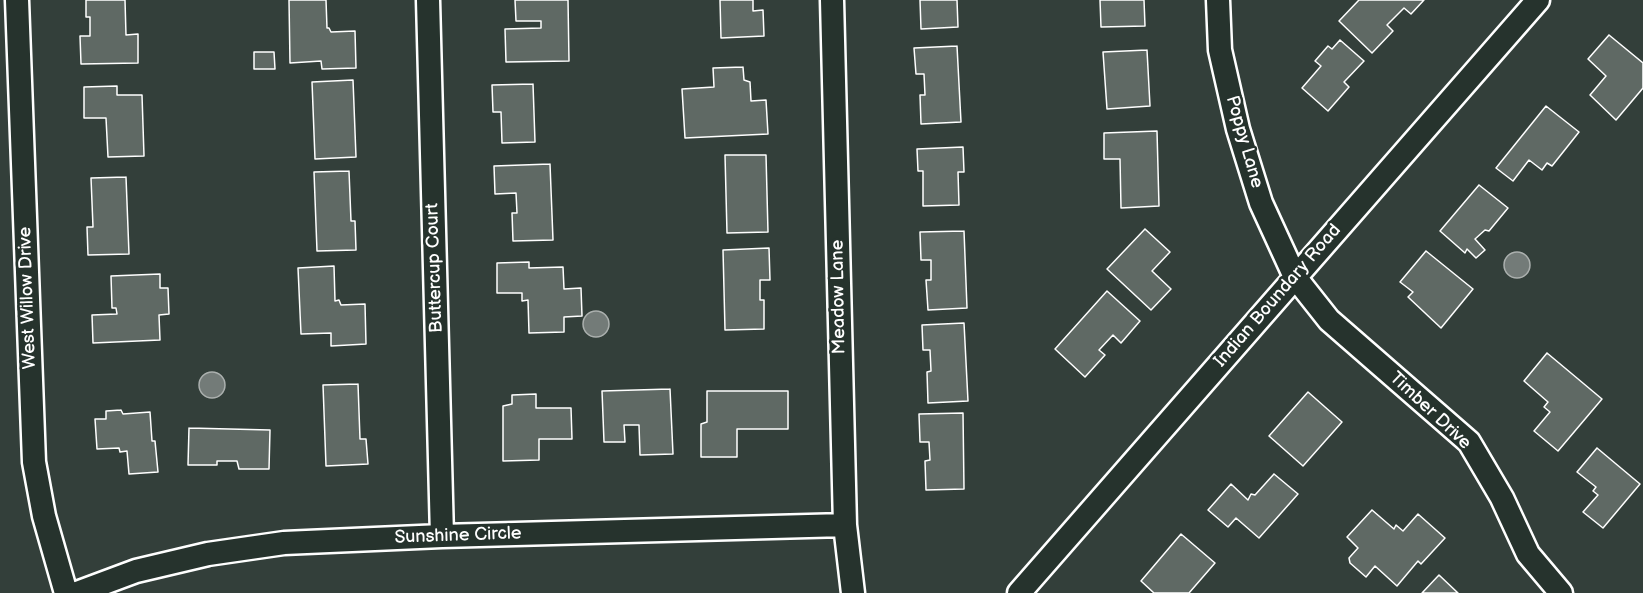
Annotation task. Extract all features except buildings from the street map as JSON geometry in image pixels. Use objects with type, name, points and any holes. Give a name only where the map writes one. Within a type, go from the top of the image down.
[{"type":"street","name":"West Willow Drive","points":[[17,0],[34,462],[44,516],[66,593]]},
{"type":"street","name":"Buttercup Court","points":[[428,0],[442,536]]},
{"type":"street","name":"Meadow Lane","points":[[832,0],[845,525],[852,593]]},
{"type":"street","name":"Poppy Lane","points":[[1218,0],[1220,50],[1238,129],[1261,203],[1295,277]]},
{"type":"street","name":"Indian Boundary Road","points":[[1019,593],[1538,0]]},
{"type":"street","name":"Timber Drive","points":[[1295,277],[1329,320],[1469,442],[1502,498],[1528,554],[1561,593]]},
{"type":"street","name":"Sunshine Circle","points":[[77,593],[136,571],[207,554],[284,543],[442,536],[845,525]]},
{"type":"shaded area","points":[[1517,252],[1526,256],[1530,265],[1526,274],[1517,278],[1508,274],[1504,265],[1508,256]]},
{"type":"shaded area","points":[[596,311],[605,315],[609,324],[605,333],[596,337],[587,333],[583,324],[587,315]]},
{"type":"shaded area","points":[[212,372],[221,376],[225,385],[221,394],[212,398],[203,394],[199,385],[203,376]]}]
